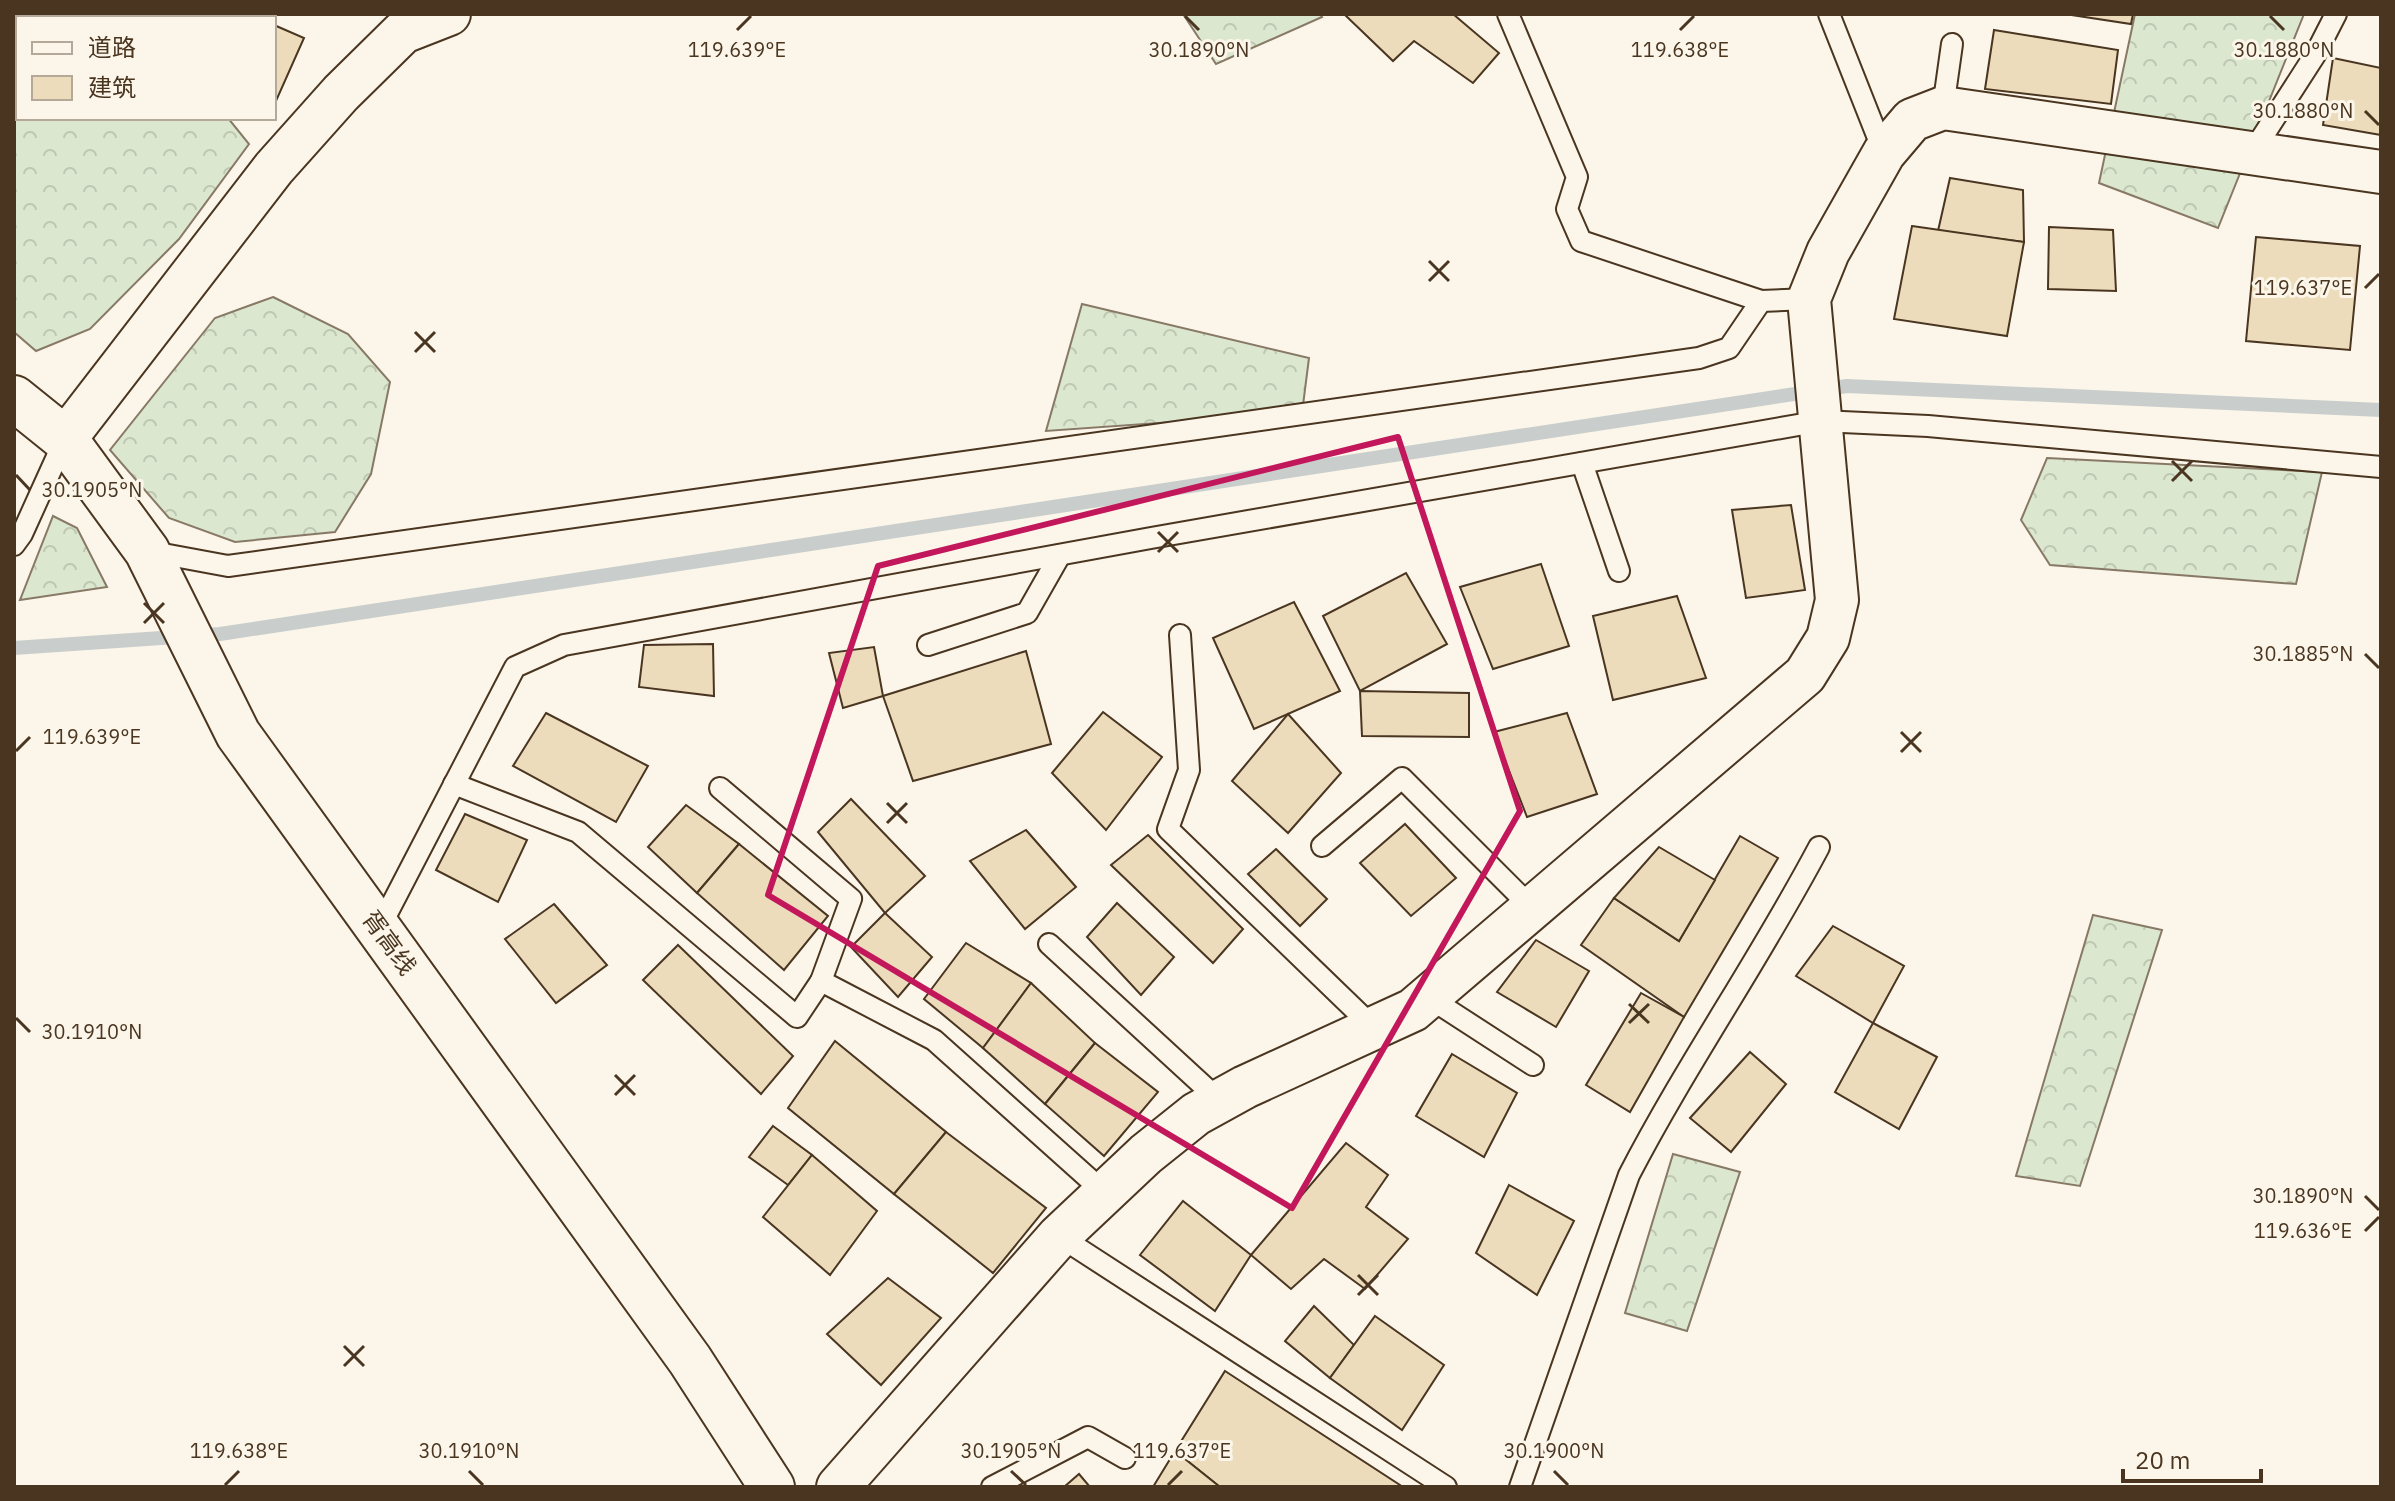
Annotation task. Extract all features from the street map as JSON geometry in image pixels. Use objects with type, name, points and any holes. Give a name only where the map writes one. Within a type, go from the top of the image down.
[{"type":"main road","name":"胥高线","points":[[14,398],[65,439],[147,551],[238,734],[690,1360],[772,1487]]},
{"type":"street","points":[[65,439],[274,168],[341,93],[403,32],[449,14]]},
{"type":"street","points":[[838,1487],[1059,1236],[1146,1154],[1196,1114],[1245,1087],[1413,1010],[1805,675],[1828,638],[1837,600],[1809,299],[1828,252],[1884,153],[1912,120],[1943,108],[2381,172]]},
{"type":"lane","points":[[1508,14],[1577,177],[1567,209],[1581,241],[1761,301],[1809,299]]},
{"type":"lane","points":[[1829,14],[1884,153]]},
{"type":"lane","points":[[2252,153],[2315,55],[2336,14]]},
{"type":"lane","points":[[1943,108],[1952,44]]},
{"type":"lane","points":[[147,551],[228,566],[1699,358],[1729,348],[1761,301]]},
{"type":"lane","points":[[379,929],[515,667],[564,645],[1821,421],[1928,426],[2381,467]]},
{"type":"lane","points":[[14,545],[22,534],[65,439]]},
{"type":"lane","points":[[1582,463],[1619,571]]},
{"type":"lane","points":[[928,645],[1027,613],[1060,555]]},
{"type":"lane","points":[[1180,635],[1189,770],[1168,829],[1375,1029]]},
{"type":"lane","points":[[1322,846],[1402,778],[1532,908]]},
{"type":"lane","points":[[454,784],[578,832],[797,1017],[821,981],[851,899],[720,788]]},
{"type":"lane","points":[[1520,1487],[1629,1175],[1649,1135],[1784,914],[1819,847]]},
{"type":"lane","points":[[1049,944],[1220,1101]]},
{"type":"lane","points":[[821,981],[934,1040],[1105,1193]]},
{"type":"lane","points":[[1428,997],[1533,1065]]},
{"type":"lane","points":[[1059,1236],[1446,1487]]},
{"type":"lane","points":[[992,1487],[1088,1437],[1125,1458]]},
{"type":"highlighted area","points":[[1398,437],[1520,811],[1292,1208],[768,895],[878,566]]},
{"type":"green space","points":[[14,14],[217,14],[16,16],[16,120],[230,120],[249,144],[179,239],[90,329],[36,351],[14,332]]},
{"type":"green space","points":[[1183,14],[1320,14],[1322,17],[1216,64]]},
{"type":"green space","points":[[2135,14],[2304,14],[2218,228],[2099,183]]},
{"type":"green space","points":[[273,297],[348,334],[390,382],[371,474],[335,532],[235,542],[169,518],[110,450],[215,318]]},
{"type":"green space","points":[[1082,304],[1309,358],[1302,413],[1046,431]]},
{"type":"green space","points":[[2047,458],[2322,472],[2296,584],[2050,565],[2021,520]]},
{"type":"green space","points":[[53,516],[77,528],[107,587],[20,600]]},
{"type":"green space","points":[[2093,915],[2162,930],[2080,1186],[2016,1176]]},
{"type":"green space","points":[[1673,1154],[1740,1172],[1687,1331],[1625,1313]]},
{"type":"building","points":[[1344,14],[1453,14],[1499,53],[1473,83],[1414,41],[1393,61]]},
{"type":"building","points":[[2065,14],[2133,14],[2131,24]]},
{"type":"building","points":[[276,26],[304,38],[276,101]]},
{"type":"building","points":[[1994,30],[2118,50],[2111,104],[1985,89]]},
{"type":"building","points":[[2333,58],[2381,68],[2381,135],[2323,125]]},
{"type":"building","points":[[1950,178],[2023,190],[2024,242],[1938,231]]},
{"type":"building","points":[[1912,226],[2024,242],[2007,336],[1894,319]]},
{"type":"building","points":[[2049,227],[2113,230],[2116,291],[2048,289]]},
{"type":"building","points":[[2256,237],[2360,246],[2350,350],[2246,341]]},
{"type":"building","points":[[1791,505],[1805,590],[1746,598],[1732,510]]},
{"type":"building","points":[[1541,564],[1569,646],[1493,669],[1460,587]]},
{"type":"building","points":[[1406,573],[1447,644],[1360,691],[1323,616]]},
{"type":"building","points":[[1677,596],[1706,678],[1613,700],[1593,616]]},
{"type":"building","points":[[1294,602],[1340,691],[1254,729],[1213,638]]},
{"type":"building","points":[[713,644],[714,696],[639,687],[644,645]]},
{"type":"building","points":[[874,647],[883,696],[843,708],[829,653]]},
{"type":"building","points":[[1026,651],[1051,744],[913,781],[883,696]]},
{"type":"building","points":[[1360,691],[1469,693],[1469,737],[1362,736]]},
{"type":"building","points":[[1103,712],[1162,757],[1106,830],[1052,773]]},
{"type":"building","points":[[546,713],[648,766],[616,822],[513,766]]},
{"type":"building","points":[[1567,713],[1597,794],[1527,817],[1494,732]]},
{"type":"building","points":[[1288,714],[1341,773],[1288,833],[1232,781]]},
{"type":"building","points":[[851,799],[925,876],[885,913],[818,832]]},
{"type":"building","points":[[686,805],[739,844],[697,893],[648,847]]},
{"type":"building","points":[[465,814],[527,840],[498,902],[436,870]]},
{"type":"building","points":[[1405,824],[1456,878],[1411,916],[1360,863]]},
{"type":"building","points":[[1026,830],[1076,887],[1025,929],[970,861]]},
{"type":"building","points":[[1148,835],[1243,929],[1213,963],[1111,865]]},
{"type":"building","points":[[1740,836],[1778,858],[1684,1017],[1581,945],[1614,898],[1679,941]]},
{"type":"building","points":[[739,844],[828,916],[784,970],[697,893]]},
{"type":"building","points":[[1659,847],[1715,880],[1679,941],[1614,898]]},
{"type":"building","points":[[1276,849],[1327,899],[1300,926],[1248,874]]},
{"type":"building","points":[[1117,903],[1174,957],[1141,995],[1087,937]]},
{"type":"building","points":[[554,904],[607,965],[556,1003],[505,939]]},
{"type":"building","points":[[885,913],[932,957],[898,997],[851,947]]},
{"type":"building","points":[[1833,926],[1904,966],[1873,1023],[1796,976]]},
{"type":"building","points":[[1536,940],[1589,971],[1556,1027],[1497,992]]},
{"type":"building","points":[[966,943],[1031,983],[983,1048],[924,999]]},
{"type":"building","points":[[678,945],[793,1056],[761,1094],[643,980]]},
{"type":"building","points":[[1031,983],[1095,1043],[1045,1104],[983,1048]]},
{"type":"building","points":[[1641,993],[1684,1017],[1630,1112],[1586,1085]]},
{"type":"building","points":[[1873,1023],[1937,1057],[1899,1129],[1835,1092]]},
{"type":"building","points":[[835,1041],[946,1132],[894,1194],[788,1108]]},
{"type":"building","points":[[1095,1043],[1158,1092],[1104,1156],[1045,1104]]},
{"type":"building","points":[[1750,1052],[1786,1084],[1731,1152],[1690,1118]]},
{"type":"building","points":[[1452,1054],[1517,1093],[1484,1157],[1416,1116]]},
{"type":"building","points":[[773,1126],[812,1155],[788,1185],[749,1157]]},
{"type":"building","points":[[946,1132],[1046,1208],[993,1273],[894,1194]]},
{"type":"building","points":[[1346,1143],[1388,1175],[1366,1207],[1408,1239],[1365,1289],[1324,1259],[1291,1289],[1251,1255]]},
{"type":"building","points":[[812,1155],[877,1211],[830,1275],[763,1217]]},
{"type":"building","points":[[1509,1185],[1574,1221],[1537,1295],[1476,1253]]},
{"type":"building","points":[[1183,1201],[1251,1255],[1215,1311],[1140,1255]]},
{"type":"building","points":[[888,1278],[941,1318],[881,1385],[827,1334]]},
{"type":"building","points":[[1314,1306],[1354,1345],[1330,1378],[1285,1341]]},
{"type":"building","points":[[1375,1316],[1444,1365],[1402,1430],[1330,1378]]},
{"type":"building","points":[[1225,1371],[1403,1487],[1220,1487],[1175,1451]]},
{"type":"building","points":[[1175,1451],[1220,1487],[1153,1487]]},
{"type":"building","points":[[1079,1474],[1090,1487],[1064,1487]]},
{"type":"waterway","points":[[14,648],[220,634],[1847,386],[2381,410]]}]
